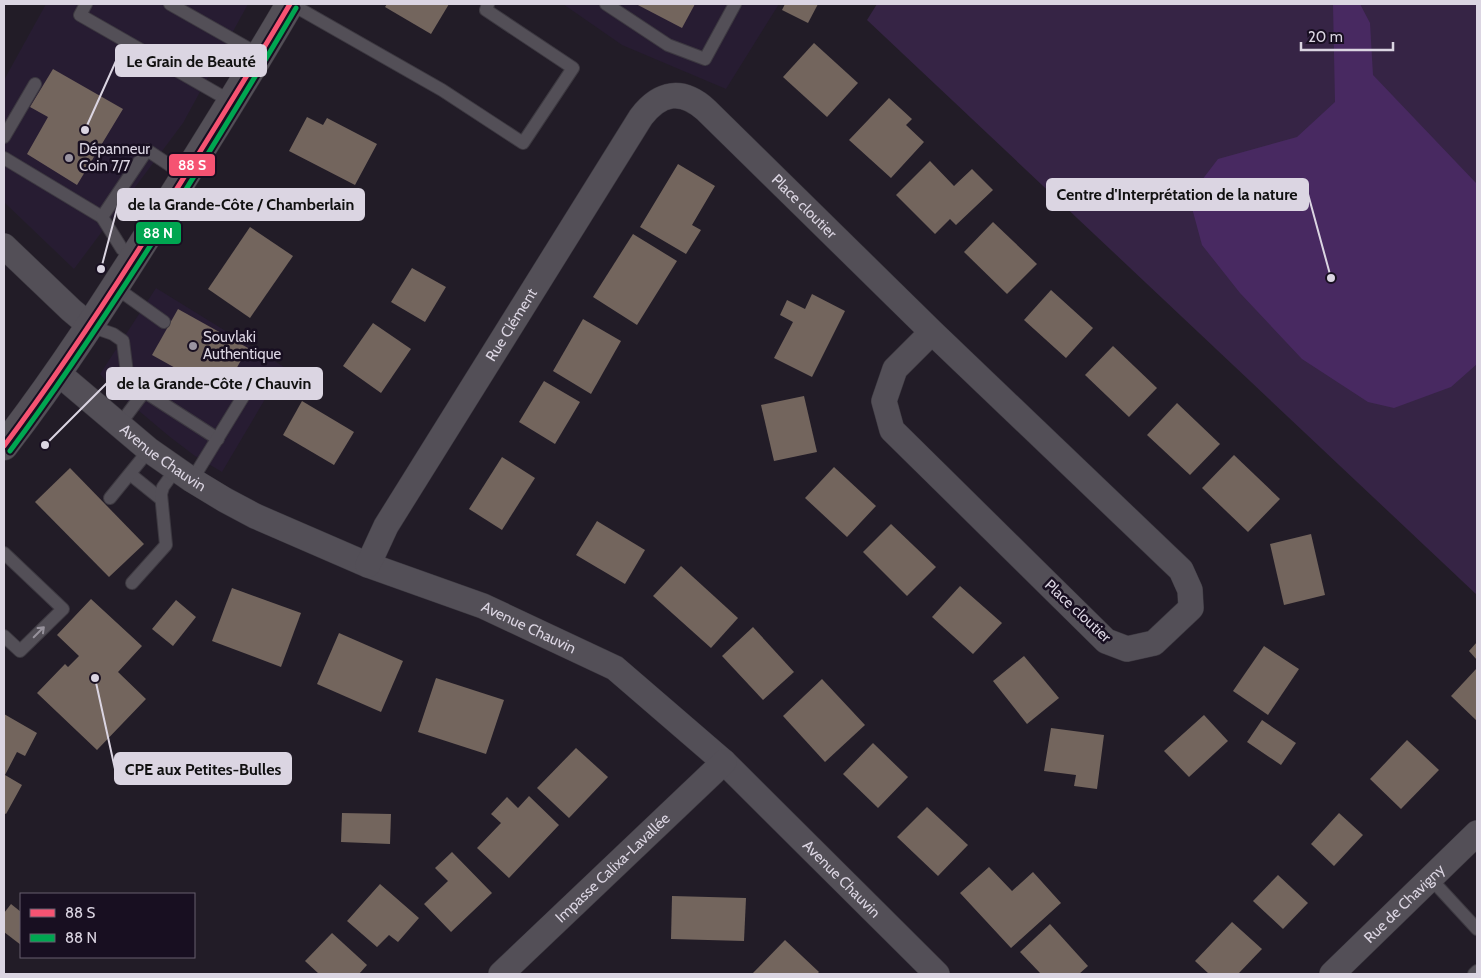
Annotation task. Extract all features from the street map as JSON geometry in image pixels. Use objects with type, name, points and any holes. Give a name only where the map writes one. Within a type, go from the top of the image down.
[{"type":"main road","points":[[4,446],[90,326],[134,258],[232,102],[290,4]]},
{"type":"street","name":"Place cloutier","points":[[668,96],[680,96],[702,106],[932,332],[1181,570],[1190,590],[1190,608],[1154,643],[1127,649],[1106,641],[892,430],[884,401],[895,369],[932,332]]},
{"type":"street","name":"Rue Clément","points":[[368,565],[386,526],[641,117],[651,105],[668,96]]},
{"type":"street","points":[[4,246],[90,326]]},
{"type":"street","name":"Avenue Chauvin","points":[[58,372],[150,450],[184,475],[255,516],[368,565],[483,606],[615,668],[724,762],[937,974]]},
{"type":"street","name":"Impasse Calixa-Lavallée","points":[[501,974],[724,762]]},
{"type":"street","name":"Rue de Chavigny","points":[[1332,974],[1477,834]]},
{"type":"lane","points":[[86,4],[80,15],[232,102]]},
{"type":"lane","points":[[170,4],[260,55]]},
{"type":"lane","points":[[290,4],[442,90],[523,143],[573,68],[486,10],[488,4]]},
{"type":"lane","points":[[606,4],[668,45],[705,59],[735,4]]},
{"type":"lane","points":[[4,137],[36,84]]},
{"type":"lane","points":[[102,217],[147,150],[186,176]]},
{"type":"lane","points":[[4,158],[102,217],[122,249],[134,258]]},
{"type":"lane","points":[[115,287],[164,322]]},
{"type":"lane","points":[[90,326],[113,334],[124,341],[128,381],[218,439]]},
{"type":"lane","points":[[132,583],[166,545],[161,499],[163,487],[184,475],[218,439],[254,379]]},
{"type":"lane","points":[[120,424],[144,392]]},
{"type":"lane","points":[[110,498],[150,450]]},
{"type":"lane","points":[[130,474],[161,499]]},
{"type":"lane","points":[[4,553],[62,609],[20,651],[4,636]]},
{"type":"lane","points":[[1431,879],[1477,929]]},
{"type":"lane","points":[[1474,974],[1477,971]]},
{"type":"shaded area","points":[[46,4],[248,4],[183,123],[74,269],[4,202],[4,80]]},
{"type":"shaded area","points":[[563,4],[779,4],[726,89],[622,45]]},
{"type":"shaded area","points":[[877,4],[1477,4],[1477,595],[867,20]]},
{"type":"shaded area","points":[[1333,4],[1360,4],[1370,23],[1373,75],[1476,183],[1477,187],[1477,364],[1451,387],[1394,408],[1368,402],[1302,359],[1240,293],[1202,245],[1189,197],[1218,159],[1297,137],[1335,102]]},
{"type":"shaded area","points":[[156,288],[284,367],[222,472],[195,456],[170,437],[114,390],[100,374]]},
{"type":"building","points":[[387,4],[449,4],[431,34],[385,7]]},
{"type":"building","points":[[636,4],[695,4],[682,28]]},
{"type":"building","points":[[785,4],[818,4],[808,23],[782,10]]},
{"type":"building","points":[[814,43],[858,83],[827,117],[783,77]]},
{"type":"building","points":[[53,69],[123,109],[77,185],[27,154],[48,117],[30,107]]},
{"type":"building","points":[[889,98],[912,119],[906,125],[924,142],[891,178],[849,140]]},
{"type":"building","points":[[307,117],[323,125],[327,118],[377,144],[355,185],[289,151]]},
{"type":"building","points":[[930,161],[954,186],[972,169],[993,190],[956,225],[950,219],[935,234],[896,195]]},
{"type":"building","points":[[678,164],[715,186],[692,225],[701,230],[686,254],[640,227]]},
{"type":"building","points":[[993,222],[1037,264],[1007,294],[964,252]]},
{"type":"building","points":[[250,227],[293,256],[250,318],[208,289]]},
{"type":"building","points":[[633,234],[677,261],[637,325],[593,297]]},
{"type":"building","points":[[412,268],[446,287],[425,322],[391,302]]},
{"type":"building","points":[[1051,290],[1093,328],[1066,358],[1024,320]]},
{"type":"building","points":[[812,294],[845,311],[812,377],[774,358],[793,322],[780,315],[787,300],[805,309]]},
{"type":"building","points":[[178,309],[248,348],[222,394],[152,355]]},
{"type":"building","points":[[583,319],[621,341],[591,394],[553,371]]},
{"type":"building","points":[[373,323],[411,349],[381,393],[343,366]]},
{"type":"building","points":[[1113,346],[1157,388],[1129,417],[1085,375]]},
{"type":"building","points":[[544,381],[580,402],[555,444],[519,422]]},
{"type":"building","points":[[804,396],[817,452],[774,461],[761,405]]},
{"type":"building","points":[[302,401],[354,432],[334,465],[283,435]]},
{"type":"building","points":[[1177,403],[1220,444],[1190,475],[1147,435]]},
{"type":"building","points":[[1234,455],[1280,499],[1248,532],[1202,488]]},
{"type":"building","points":[[502,457],[535,478],[502,530],[469,509]]},
{"type":"building","points":[[834,467],[876,506],[847,537],[805,498]]},
{"type":"building","points":[[70,468],[144,544],[109,577],[35,502]]},
{"type":"building","points":[[597,521],[645,550],[625,584],[576,555]]},
{"type":"building","points":[[891,524],[936,567],[907,596],[863,552]]},
{"type":"building","points":[[1311,534],[1325,595],[1284,605],[1270,544]]},
{"type":"building","points":[[681,566],[738,618],[711,648],[653,596]]},
{"type":"building","points":[[960,586],[1002,623],[973,654],[932,617]]},
{"type":"building","points":[[232,588],[301,613],[281,667],[212,641]]},
{"type":"building","points":[[91,599],[142,646],[118,672],[146,699],[97,750],[37,693],[65,664],[68,667],[79,656],[57,635]]},
{"type":"building","points":[[176,600],[196,617],[173,646],[152,629]]},
{"type":"building","points":[[753,627],[794,672],[763,700],[722,656]]},
{"type":"building","points":[[339,633],[403,661],[381,712],[317,684]]},
{"type":"building","points":[[1477,642],[1477,660],[1469,651]]},
{"type":"building","points":[[1264,646],[1299,669],[1268,715],[1233,691]]},
{"type":"building","points":[[1024,656],[1059,698],[1027,724],[993,681]]},
{"type":"building","points":[[1477,668],[1477,721],[1451,696]]},
{"type":"building","points":[[436,678],[504,700],[486,754],[418,732]]},
{"type":"building","points":[[822,679],[865,725],[825,762],[783,716]]},
{"type":"building","points":[[4,714],[37,733],[25,756],[17,752],[5,775],[22,785],[6,814],[4,813]]},
{"type":"building","points":[[1204,715],[1228,741],[1189,777],[1164,751]]},
{"type":"building","points":[[1262,720],[1296,743],[1281,765],[1247,742]]},
{"type":"building","points":[[1051,728],[1104,735],[1097,789],[1074,786],[1076,775],[1044,771]]},
{"type":"building","points":[[1407,740],[1439,770],[1401,809],[1370,779]]},
{"type":"building","points":[[873,743],[908,777],[878,808],[843,774]]},
{"type":"building","points":[[576,748],[608,777],[569,818],[537,788]]},
{"type":"building","points":[[529,796],[559,825],[509,878],[477,848],[501,823],[491,814],[507,797],[518,808]]},
{"type":"building","points":[[927,807],[968,845],[938,876],[897,837]]},
{"type":"building","points":[[342,813],[391,814],[390,844],[341,842]]},
{"type":"building","points":[[1339,813],[1363,835],[1334,866],[1311,844]]},
{"type":"building","points":[[452,852],[492,893],[451,932],[424,904],[448,881],[435,868]]},
{"type":"building","points":[[989,867],[1012,891],[1033,872],[1061,903],[1011,948],[960,893]]},
{"type":"building","points":[[1278,875],[1308,903],[1283,929],[1253,901]]},
{"type":"building","points":[[380,884],[419,918],[398,942],[389,935],[377,947],[347,921]]},
{"type":"building","points":[[672,896],[746,898],[744,941],[671,939]]},
{"type":"building","points":[[11,904],[20,911],[20,944],[4,932],[4,913]]},
{"type":"building","points":[[1232,922],[1262,949],[1238,974],[1209,974],[1195,961]]},
{"type":"building","points":[[1050,924],[1088,966],[1079,974],[1041,974],[1020,952]]},
{"type":"building","points":[[332,933],[367,965],[359,974],[319,974],[305,961]]},
{"type":"building","points":[[785,940],[819,972],[817,974],[752,974]]},
{"type":"transit line","points":[[4,446],[66,359],[125,271],[290,4]]},
{"type":"transit line","points":[[10,451],[132,275],[218,138],[296,8]]},
{"type":"place","name":"Le Grain de Beauté","points":[[85,130]]},
{"type":"place","name":"Dépanneur Coin 7/7","points":[[69,158]]},
{"type":"place","name":"de la Grande-Côte / Chamberlain","points":[[101,269]]},
{"type":"place","name":"Centre d'Interprétation de la nature","points":[[1331,278]]},
{"type":"place","name":"Souvlaki Authentique","points":[[193,346]]},
{"type":"place","name":"de la Grande-Côte / Chauvin","points":[[45,445]]},
{"type":"place","name":"CPE aux Petites-Bulles","points":[[95,678]]}]
